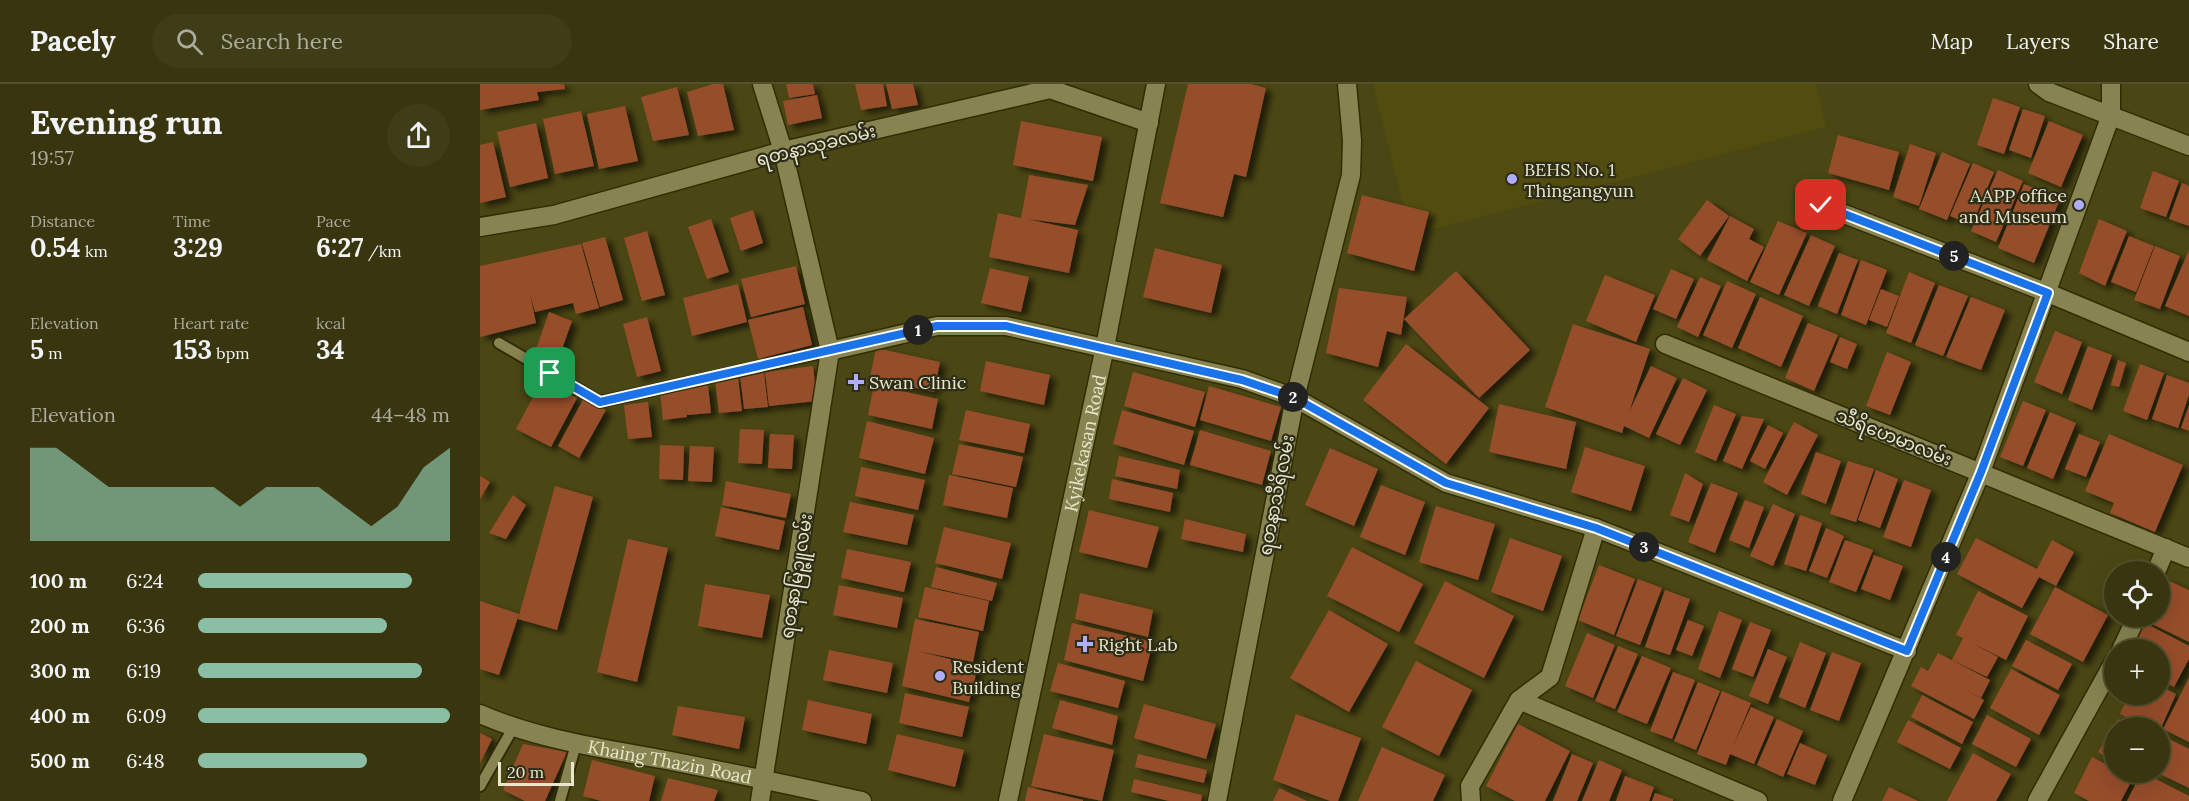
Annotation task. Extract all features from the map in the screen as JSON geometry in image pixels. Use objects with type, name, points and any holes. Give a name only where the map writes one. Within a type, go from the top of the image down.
[{"type":"street","name":"ရတနာမြဉ္ဇူလမ်း","points":[[760,801],[830,351],[783,152],[762,84]]},
{"type":"street","name":"Kyikekasan Road","points":[[1008,801],[1105,346],[1156,84]]},
{"type":"street","name":"ရတနာသီရိလမ်း","points":[[1217,801],[1295,398],[1351,175],[1353,140],[1347,84]]},
{"type":"street","points":[[2038,84],[2049,92],[2189,146]]},
{"type":"street","points":[[1842,801],[1981,472],[2048,293],[2111,115],[2110,84]]},
{"type":"street","name":"ရတနာသုခလမ်း","points":[[480,227],[554,215],[783,152],[1050,89],[1149,123]]},
{"type":"street","points":[[1821,205],[2048,293],[2189,352]]},
{"type":"street","points":[[830,351],[937,326],[1006,326],[1105,346],[1242,380],[1295,398],[1446,483],[1596,528],[1907,651]]},
{"type":"street","name":"သီရိဟေမာလမ်း","points":[[1665,344],[2189,558]]},
{"type":"street","points":[[1471,801],[1470,786],[1519,700],[1550,677],[1596,528]]},
{"type":"street","points":[[2161,561],[2166,548]]},
{"type":"street","points":[[2037,801],[2104,680]]},
{"type":"street","points":[[1519,700],[1758,801]]},
{"type":"street","name":"Khaing Thazin Road","points":[[480,714],[513,729],[576,744],[765,779],[862,801]]},
{"type":"lane","points":[[499,343],[600,402],[830,351]]},
{"type":"lane","points":[[480,786],[513,729]]},
{"type":"lane","points":[[560,801],[576,744]]},
{"type":"shaded area","name":"BEHS No. 1 Thingangyun","points":[[1373,84],[1816,84],[1826,127],[1411,235]]},
{"type":"building","points":[[480,84],[564,84],[565,89],[537,92],[539,100],[480,110]]},
{"type":"building","points":[[713,84],[723,84],[734,130],[698,136],[687,92]]},
{"type":"building","points":[[786,84],[813,84],[815,94],[789,98]]},
{"type":"building","points":[[855,84],[883,84],[887,106],[861,110]]},
{"type":"building","points":[[886,84],[913,84],[918,105],[892,109]]},
{"type":"building","points":[[1188,84],[1251,84],[1266,88],[1246,177],[1234,174],[1223,217],[1160,203]]},
{"type":"building","points":[[677,87],[689,135],[653,141],[641,97]]},
{"type":"building","points":[[817,95],[822,118],[788,125],[783,101]]},
{"type":"building","points":[[1993,98],[2020,107],[2004,154],[1977,145]]},
{"type":"building","points":[[625,106],[638,161],[599,169],[587,114]]},
{"type":"building","points":[[2023,109],[2045,116],[2031,158],[2009,150]]},
{"type":"building","points":[[581,111],[594,166],[555,174],[543,119]]},
{"type":"building","points":[[1021,121],[1102,137],[1093,181],[1013,165]]},
{"type":"building","points":[[2049,121],[2083,135],[2061,187],[2028,173]]},
{"type":"building","points":[[536,123],[548,178],[510,187],[497,132]]},
{"type":"building","points":[[1838,135],[1899,152],[1889,190],[1828,173]]},
{"type":"building","points":[[493,142],[506,197],[480,203],[480,145]]},
{"type":"building","points":[[1910,144],[1936,153],[1919,206],[1893,197]]},
{"type":"building","points":[[1942,152],[1970,164],[1947,220],[1919,209]]},
{"type":"building","points":[[1973,163],[1994,172],[1972,225],[1950,216]]},
{"type":"building","points":[[1998,170],[2023,181],[1996,242],[1971,231]]},
{"type":"building","points":[[2153,171],[2179,181],[2166,217],[2140,208]]},
{"type":"building","points":[[1029,175],[1088,185],[1075,225],[1027,219],[1078,230],[1069,273],[989,257],[998,213],[1021,218]]},
{"type":"building","points":[[2182,183],[2189,186],[2189,226],[2169,219]]},
{"type":"building","points":[[2024,184],[2060,199],[2034,263],[1998,248]]},
{"type":"building","points":[[1362,195],[1429,212],[1414,271],[1347,253]]},
{"type":"building","points":[[1707,200],[1729,216],[1700,256],[1678,239]]},
{"type":"building","points":[[753,210],[763,243],[741,251],[730,218]]},
{"type":"building","points":[[1730,216],[1754,229],[1749,239],[1764,247],[1747,281],[1707,260]]},
{"type":"building","points":[[711,219],[729,272],[707,279],[688,227]]},
{"type":"building","points":[[2099,219],[2127,231],[2105,286],[2079,273]]},
{"type":"building","points":[[1778,221],[1807,233],[1779,295],[1750,282]]},
{"type":"building","points":[[647,231],[665,295],[642,301],[624,238]]},
{"type":"building","points":[[1811,235],[1835,246],[1809,306],[1784,295]]},
{"type":"building","points":[[2129,236],[2154,246],[2136,292],[2111,282]]},
{"type":"building","points":[[605,237],[623,300],[600,307],[582,243]]},
{"type":"building","points":[[581,244],[599,308],[576,314],[573,303],[535,312],[530,294],[536,323],[480,337],[480,266]]},
{"type":"building","points":[[2155,246],[2180,256],[2160,309],[2134,300]]},
{"type":"building","points":[[1155,248],[1222,265],[1211,313],[1143,297]]},
{"type":"building","points":[[2189,250],[2189,316],[2165,306]]},
{"type":"building","points":[[1839,253],[1858,260],[1837,314],[1818,306]]},
{"type":"building","points":[[1861,260],[1887,270],[1866,325],[1841,315]]},
{"type":"building","points":[[796,266],[805,304],[751,317],[741,279]]},
{"type":"building","points":[[990,268],[1029,277],[1021,312],[981,303]]},
{"type":"building","points":[[1671,269],[1694,279],[1676,319],[1653,309]]},
{"type":"building","points":[[1456,271],[1530,350],[1479,398],[1404,319]]},
{"type":"building","points":[[1909,272],[1935,283],[1911,343],[1886,333]]},
{"type":"building","points":[[1605,275],[1655,295],[1636,342],[1586,321]]},
{"type":"building","points":[[1700,277],[1721,286],[1698,337],[1677,327]]},
{"type":"building","points":[[1727,281],[1756,294],[1732,348],[1703,335]]},
{"type":"building","points":[[738,284],[747,322],[692,336],[683,298]]},
{"type":"building","points":[[1939,285],[1968,296],[1943,356],[1915,345]]},
{"type":"building","points":[[1339,288],[1407,297],[1401,335],[1387,331],[1378,367],[1326,353]]},
{"type":"building","points":[[1881,289],[1899,296],[1887,327],[1869,320]]},
{"type":"building","points":[[1760,297],[1803,316],[1781,367],[1738,348]]},
{"type":"building","points":[[1971,297],[2005,310],[1981,370],[1946,357]]},
{"type":"building","points":[[803,307],[812,345],[758,359],[748,320]]},
{"type":"building","points":[[549,312],[572,321],[557,363],[534,355]]},
{"type":"building","points":[[647,317],[661,371],[637,377],[623,324]]},
{"type":"building","points":[[1808,323],[1838,335],[1814,391],[1785,378]]},
{"type":"building","points":[[1573,324],[1650,349],[1629,412],[1651,366],[1677,378],[1649,438],[1624,426],[1622,433],[1545,407]]},
{"type":"building","points":[[2055,331],[2082,342],[2062,394],[2034,382]]},
{"type":"building","points":[[1840,337],[1857,344],[1847,369],[1830,362]]},
{"type":"building","points":[[1406,344],[1489,408],[1446,464],[1363,400]]},
{"type":"building","points":[[2088,346],[2112,355],[2092,410],[2068,400]]},
{"type":"building","points":[[876,348],[940,362],[934,392],[870,378]]},
{"type":"building","points":[[1887,352],[1911,362],[1890,415],[1866,406]]},
{"type":"building","points":[[2118,360],[2126,363],[2119,387],[2111,385]]},
{"type":"building","points":[[986,361],[1050,375],[1044,405],[980,391]]},
{"type":"building","points":[[2140,364],[2164,373],[2147,420],[2123,411]]},
{"type":"building","points":[[813,366],[817,401],[769,406],[765,372]]},
{"type":"building","points":[[1133,372],[1205,392],[1195,427],[1124,406]]},
{"type":"building","points":[[764,373],[768,407],[744,409],[740,375]]},
{"type":"building","points":[[2167,375],[2189,383],[2189,395],[2178,428],[2152,419]]},
{"type":"building","points":[[738,377],[742,411],[719,413],[715,379]]},
{"type":"building","points":[[1683,378],[1707,390],[1680,445],[1656,434]]},
{"type":"building","points":[[542,380],[577,398],[551,447],[516,429]]},
{"type":"building","points":[[708,385],[711,413],[687,415],[685,402],[687,417],[663,420],[660,392]]},
{"type":"building","points":[[874,385],[938,399],[932,429],[868,415]]},
{"type":"building","points":[[1209,386],[1281,407],[1271,441],[1200,420]]},
{"type":"building","points":[[584,398],[606,410],[579,458],[558,446]]},
{"type":"building","points":[[2023,401],[2046,410],[2023,466],[2000,457]]},
{"type":"building","points":[[648,402],[652,437],[628,439],[624,405]]},
{"type":"building","points":[[1499,404],[1576,422],[1566,469],[1489,452]]},
{"type":"building","points":[[1714,405],[1736,414],[1716,461],[1695,452]]},
{"type":"building","points":[[2189,405],[2189,431],[2181,428]]},
{"type":"building","points":[[966,410],[1030,424],[1024,453],[959,440]]},
{"type":"building","points":[[1122,410],[1194,431],[1184,465],[1113,444]]},
{"type":"building","points":[[2050,412],[2076,423],[2053,479],[2027,468]]},
{"type":"building","points":[[1742,416],[1764,419],[1742,469],[1723,461]]},
{"type":"building","points":[[867,421],[934,438],[925,474],[859,458]]},
{"type":"building","points":[[1794,422],[1818,435],[1787,495],[1763,482]]},
{"type":"building","points":[[1768,425],[1783,433],[1765,469],[1750,461]]},
{"type":"building","points":[[740,429],[764,430],[762,464],[738,463]]},
{"type":"building","points":[[1200,430],[1271,451],[1262,485],[1190,465]]},
{"type":"building","points":[[770,434],[794,435],[792,469],[768,468]]},
{"type":"building","points":[[2079,434],[2100,442],[2086,477],[2065,469]]},
{"type":"building","points":[[2109,434],[2183,465],[2155,532],[2110,513],[2114,503],[2085,491]]},
{"type":"building","points":[[959,444],[1023,457],[1016,487],[952,474]]},
{"type":"building","points":[[660,445],[684,446],[683,480],[659,479]]},
{"type":"building","points":[[690,446],[714,447],[712,482],[688,481]]},
{"type":"building","points":[[1585,447],[1645,466],[1631,511],[1571,492]]},
{"type":"building","points":[[1330,448],[1378,469],[1354,526],[1305,505]]},
{"type":"building","points":[[1816,452],[1841,461],[1826,504],[1801,494]]},
{"type":"building","points":[[1119,456],[1180,470],[1177,489],[1115,476]]},
{"type":"building","points":[[1848,461],[1874,469],[1856,522],[1830,514]]},
{"type":"building","points":[[861,467],[925,480],[918,510],[855,496]]},
{"type":"building","points":[[1876,470],[1898,479],[1880,528],[1858,520]]},
{"type":"building","points":[[1685,473],[1703,484],[1689,522],[1670,515]]},
{"type":"building","points":[[949,475],[1013,488],[1007,518],[943,505]]},
{"type":"building","points":[[480,476],[490,482],[480,499]]},
{"type":"building","points":[[1112,479],[1173,493],[1170,512],[1109,499]]},
{"type":"building","points":[[1904,480],[1931,490],[1911,547],[1883,537]]},
{"type":"building","points":[[726,481],[791,494],[786,518],[722,505]]},
{"type":"building","points":[[1711,483],[1738,493],[1715,553],[1688,542]]},
{"type":"building","points":[[1381,485],[1425,502],[1405,555],[1360,537]]},
{"type":"building","points":[[555,486],[593,497],[557,630],[518,619]]},
{"type":"building","points":[[513,495],[526,505],[506,539],[489,533]]},
{"type":"building","points":[[1745,500],[1764,507],[1749,548],[1729,540]]},
{"type":"building","points":[[850,502],[914,515],[907,545],[843,532]]},
{"type":"building","points":[[1773,504],[1795,514],[1773,566],[1750,556]]},
{"type":"building","points":[[1436,506],[1495,524],[1478,580],[1419,562]]},
{"type":"building","points":[[721,507],[785,521],[779,550],[715,536]]},
{"type":"building","points":[[1089,510],[1159,527],[1147,568],[1079,552]]},
{"type":"building","points":[[1800,515],[1822,523],[1806,571],[1784,564]]},
{"type":"building","points":[[1185,519],[1246,534],[1243,552],[1181,539]]},
{"type":"building","points":[[944,527],[1011,543],[1002,579],[935,563]]},
{"type":"building","points":[[1826,528],[1844,536],[1827,578],[1809,571]]},
{"type":"building","points":[[1510,538],[1562,556],[1543,611],[1491,592]]},
{"type":"building","points":[[1976,538],[2037,569],[2052,540],[2074,552],[2056,586],[2039,577],[2022,608],[1957,574]]},
{"type":"building","points":[[628,539],[668,548],[637,682],[597,672]]},
{"type":"building","points":[[1845,540],[1873,550],[1856,592],[1829,582]]},
{"type":"building","points":[[1352,547],[1423,584],[1399,632],[1327,596]]},
{"type":"building","points":[[847,549],[911,562],[904,592],[841,578]]},
{"type":"building","points":[[1874,555],[1903,566],[1890,600],[1861,589]]},
{"type":"building","points":[[1599,565],[1635,579],[1614,635],[1578,620]]},
{"type":"building","points":[[936,567],[997,583],[992,601],[931,587]]},
{"type":"building","points":[[1638,579],[1662,588],[1640,645],[1616,636]]},
{"type":"building","points":[[1445,581],[1514,616],[1484,678],[1414,643]]},
{"type":"building","points":[[2170,581],[2189,590],[2189,642],[2158,627],[2170,627]]},
{"type":"building","points":[[705,584],[770,595],[762,638],[698,626]]},
{"type":"building","points":[[839,585],[903,598],[897,628],[833,615]]},
{"type":"building","points":[[925,587],[989,601],[983,631],[918,617]]},
{"type":"building","points":[[2055,587],[2104,613],[2104,623],[2083,662],[2030,634]]},
{"type":"building","points":[[1665,590],[1690,599],[1670,655],[1645,647]]},
{"type":"building","points":[[1978,591],[2028,616],[2006,660],[1970,642],[1998,657],[1987,677],[1952,660],[1963,638],[1956,635]]},
{"type":"building","points":[[1080,593],[1153,610],[1148,637],[1075,619]]},
{"type":"building","points":[[480,601],[519,614],[499,675],[480,669]]},
{"type":"building","points":[[1329,610],[1388,644],[1349,712],[1290,678]]},
{"type":"building","points":[[1719,611],[1742,620],[1720,678],[1698,669]]},
{"type":"building","points":[[915,619],[979,632],[973,662],[917,651],[978,666],[969,702],[902,686]]},
{"type":"building","points":[[1688,620],[1704,626],[1692,656],[1676,650]]},
{"type":"building","points":[[1750,622],[1771,630],[1753,677],[1732,669]]},
{"type":"building","name":"Resident Building","points":[[1072,623],[1153,642],[1143,681],[1064,660]]},
{"type":"building","points":[[2136,627],[2152,627],[2189,646],[2189,659],[2174,687],[2170,685],[2170,639],[2130,639]]},
{"type":"building","points":[[1587,633],[1615,645],[1593,698],[1565,686]]},
{"type":"building","points":[[2026,640],[2072,664],[2058,690],[2012,666]]},
{"type":"building","points":[[1800,642],[1826,653],[1805,708],[1779,697]]},
{"type":"building","points":[[1618,646],[1638,654],[1615,709],[1595,701]]},
{"type":"building","points":[[1768,649],[1787,657],[1768,704],[1749,696]]},
{"type":"building","points":[[829,650],[893,663],[887,693],[823,680]]},
{"type":"building","points":[[1832,652],[1861,663],[1839,721],[1810,710]]},
{"type":"building","points":[[1938,653],[1990,680],[1981,698],[1961,688],[1984,700],[1974,719],[1911,686],[1921,667],[1928,671]]},
{"type":"building","points":[[1642,656],[1671,668],[1647,724],[1617,712]]},
{"type":"building","points":[[1416,661],[1472,690],[1439,756],[1382,727]]},
{"type":"building","points":[[1058,663],[1125,681],[1118,708],[1050,691]]},
{"type":"building","points":[[2011,669],[2060,695],[2039,735],[1990,708]]},
{"type":"building","points":[[1673,672],[1695,680],[1672,739],[1650,731]]},
{"type":"building","points":[[2189,678],[2189,742],[2170,732],[2169,717]]},
{"type":"building","points":[[1698,682],[1720,691],[1696,750],[1674,741]]},
{"type":"building","points":[[1722,691],[1751,703],[1732,749],[1751,707],[1774,717],[1754,764],[1730,754],[1726,765],[1697,754]]},
{"type":"building","points":[[2170,691],[2176,694],[2166,717],[2126,717],[2120,714],[2124,705],[2170,705]]},
{"type":"building","name":"Resident Building","points":[[905,693],[969,707],[962,737],[899,723]]},
{"type":"building","points":[[1922,695],[1973,722],[1962,744],[1911,717]]},
{"type":"building","points":[[808,700],[872,714],[866,744],[802,730]]},
{"type":"building","points":[[1060,700],[1118,716],[1112,745],[1052,728]]},
{"type":"building","points":[[1144,704],[1216,724],[1206,759],[1134,738]]},
{"type":"building","points":[[678,706],[745,717],[739,749],[672,735]]},
{"type":"building","points":[[1296,714],[1361,738],[1338,801],[1330,801],[1273,780]]},
{"type":"building","points":[[1987,715],[2031,739],[2016,767],[1972,744]]},
{"type":"building","points":[[1777,719],[1803,731],[1783,777],[1757,765]]},
{"type":"building","points":[[1908,720],[1961,748],[1950,769],[1897,742]]},
{"type":"building","points":[[1518,724],[1570,751],[1545,801],[1515,801],[1486,786]]},
{"type":"building","points":[[480,733],[492,739],[480,763]]},
{"type":"building","name":"Resident Building","points":[[897,734],[964,750],[955,787],[888,770]]},
{"type":"building","points":[[1044,734],[1114,750],[1102,801],[1031,786]]},
{"type":"building","points":[[2170,740],[2189,749],[2189,788],[2170,779]]},
{"type":"building","points":[[2104,742],[2104,756],[2098,752]]},
{"type":"building","points":[[1800,743],[1827,755],[1815,785],[1787,774]]},
{"type":"building","points":[[523,744],[567,752],[545,801],[525,801],[503,790]]},
{"type":"building","points":[[1382,747],[1445,775],[1433,801],[1358,801]]},
{"type":"building","points":[[1973,753],[2011,774],[1996,801],[1947,801]]},
{"type":"building","points":[[1138,754],[1207,770],[1204,783],[1135,767]]},
{"type":"building","points":[[1572,754],[1593,763],[1577,801],[1553,801]]},
{"type":"building","points":[[2092,757],[2104,763],[2104,783],[2130,783],[2121,801],[2089,801],[2074,793]]},
{"type":"building","points":[[592,760],[655,776],[649,801],[601,801],[583,796]]},
{"type":"building","points":[[1599,760],[1622,770],[1609,801],[1582,801]]},
{"type":"building","points":[[1625,776],[1654,787],[1649,801],[1616,801]]},
{"type":"building","points":[[668,778],[718,790],[714,801],[661,801]]},
{"type":"building","points":[[1134,779],[1202,795],[1201,801],[1169,801],[1131,792]]},
{"type":"building","points":[[2136,783],[2164,783],[2189,796],[2189,801],[2127,801]]},
{"type":"building","points":[[1028,787],[1083,800],[1083,801],[1025,801]]},
{"type":"building","points":[[1889,787],[1918,801],[1882,801]]},
{"type":"building","points":[[1279,788],[1307,801],[1273,801]]},
{"type":"building","points":[[1655,793],[1673,799],[1673,801],[1652,801]]},
{"type":"place","name":"BEHS No. 1 Thingangyun","points":[[1512,179]]},
{"type":"place","name":"AAPP office and Museum","points":[[2079,205]]},
{"type":"place","name":"Swan Clinic","points":[[856,382]]},
{"type":"place","name":"Right Lab","points":[[1085,644]]},
{"type":"place","name":"Resident Building","points":[[940,676]]},
{"type":"route","points":[[550,373],[600,402],[937,326],[1006,326],[1105,346],[1242,380],[1295,398],[1446,483],[1596,528],[1907,651],[1981,472],[2048,293],[1821,205]]}]
